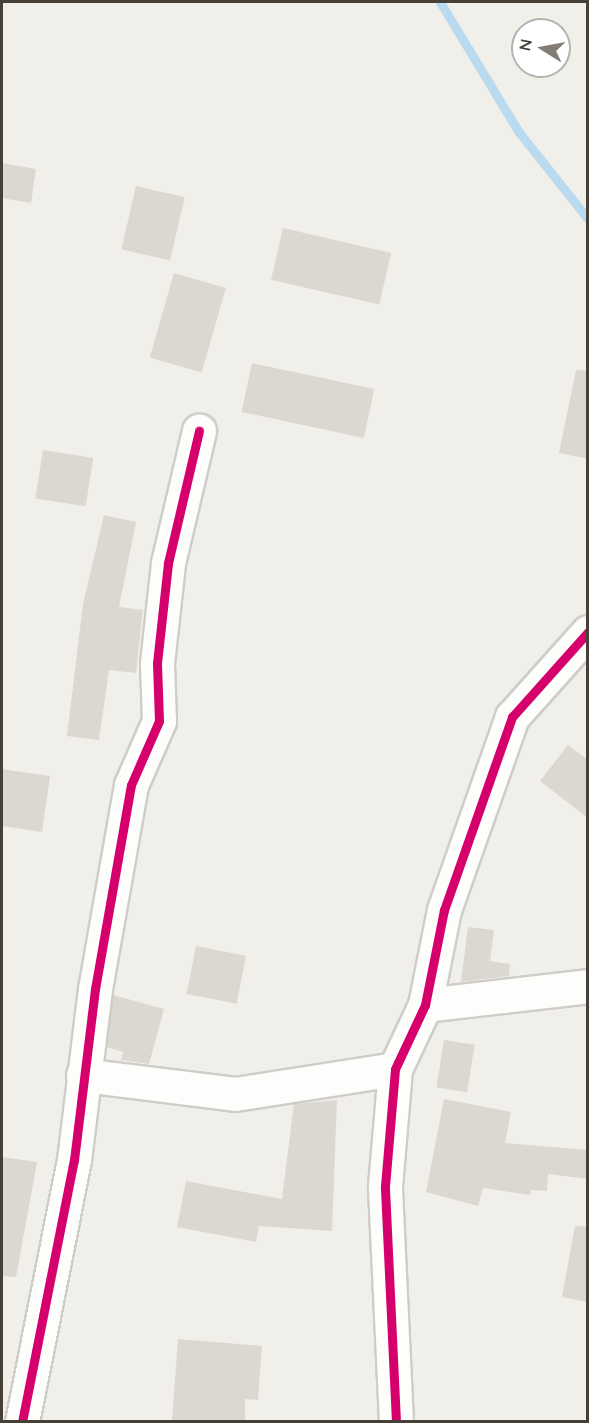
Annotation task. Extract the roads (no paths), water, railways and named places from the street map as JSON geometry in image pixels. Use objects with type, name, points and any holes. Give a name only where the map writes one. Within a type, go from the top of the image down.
[{"type":"street","points":[[22,1422],[74,1160],[82,1076],[131,785],[159,722],[157,663],[168,563],[199,431]]},
{"type":"street","points":[[396,1422],[385,1186],[395,1069],[425,1005],[444,910],[512,717],[588,632]]},
{"type":"street","points":[[425,1005],[588,986]]},
{"type":"street","points":[[82,1076],[236,1094],[395,1069]]},
{"type":"waterway","points":[[440,2],[518,131],[588,219]]}]
